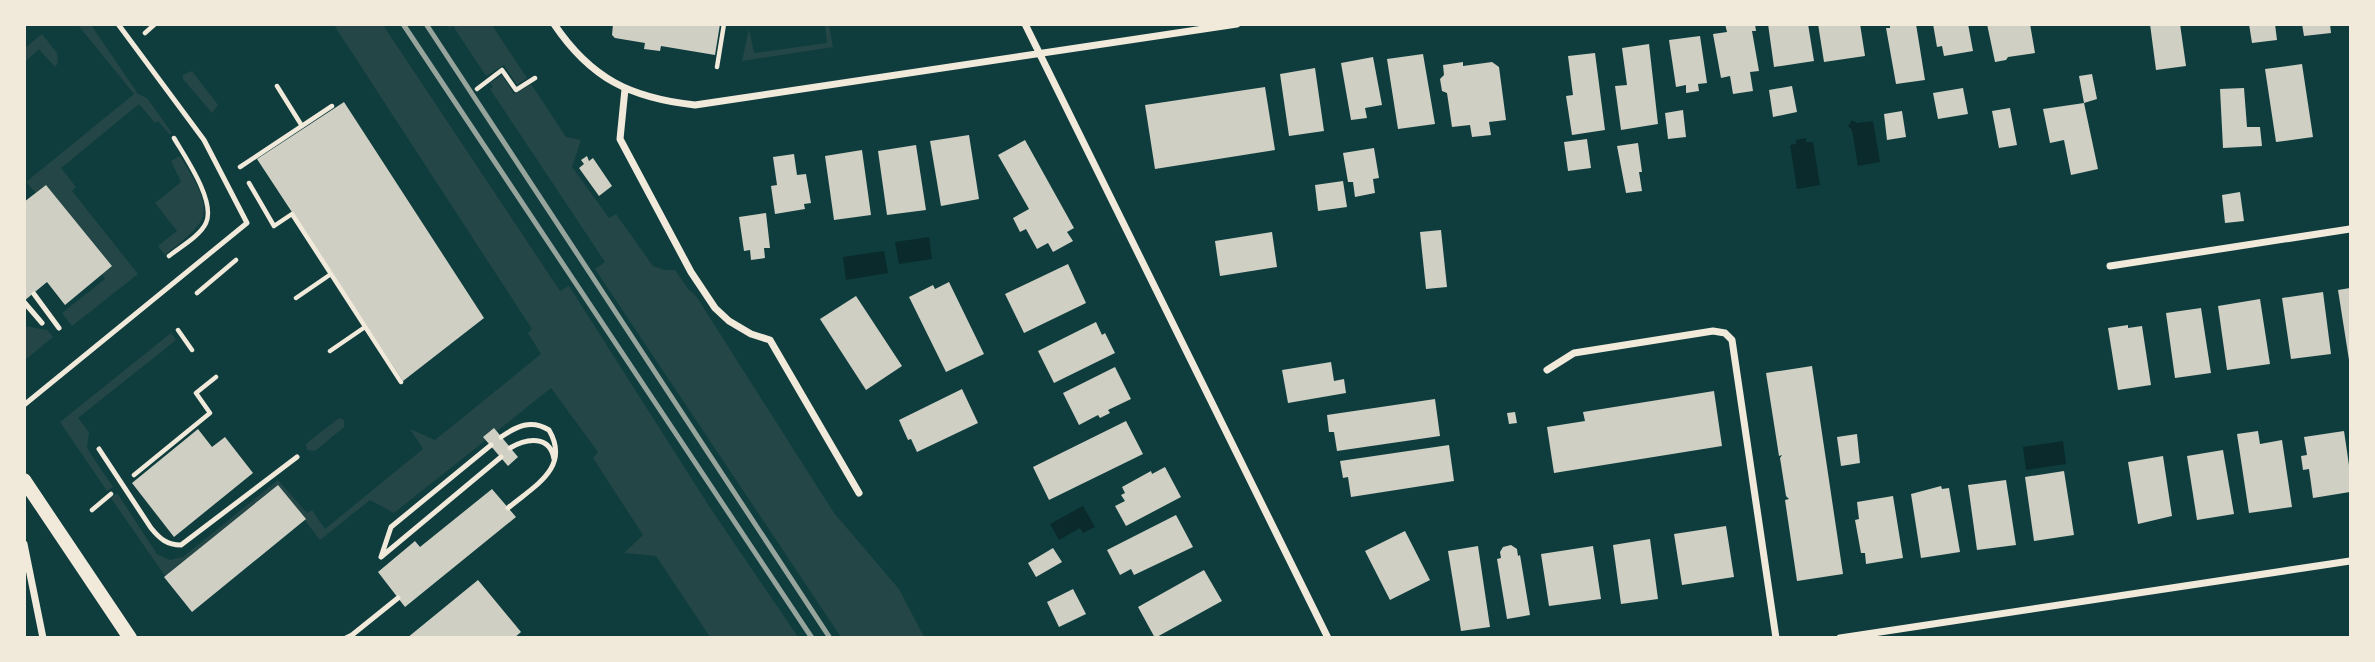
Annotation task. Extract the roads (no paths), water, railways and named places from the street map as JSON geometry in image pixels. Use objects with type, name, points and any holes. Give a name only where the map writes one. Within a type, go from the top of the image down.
[{"type":"main road","points":[[24,480],[130,638]]},
{"type":"street","points":[[554,24],[567,44],[593,69],[625,89],[660,101],[695,105],[1237,24]]},
{"type":"street","points":[[1026,24],[1328,638]]},
{"type":"street","points":[[625,89],[620,139],[691,272],[715,308],[729,321],[751,334],[770,340],[859,493]]},
{"type":"street","points":[[2110,266],[2350,229]]},
{"type":"street","points":[[1547,370],[1574,353],[1713,331],[1725,333],[1732,340],[1776,638]]},
{"type":"street","points":[[24,544],[43,638]]},
{"type":"street","points":[[1840,638],[2350,561]]},
{"type":"lane","points":[[24,405],[247,223],[204,140],[118,24]]},
{"type":"lane","points":[[34,293],[60,328]]},
{"type":"lane","points":[[24,302],[42,323]]},
{"type":"lane","points":[[501,437],[523,425],[541,425],[549,430],[556,447],[553,466],[546,475],[508,508]]},
{"type":"lane","points":[[510,448],[528,440],[543,442],[552,452],[553,466]]},
{"type":"lane","points":[[491,445],[391,527],[381,557],[500,457]]},
{"type":"lane","points":[[99,449],[151,528],[171,545],[181,545],[297,457]]},
{"type":"lane","points":[[346,638],[398,598]]},
{"type":"railway","points":[[403,24],[812,638]]},
{"type":"railway","points":[[426,24],[830,638]]}]
